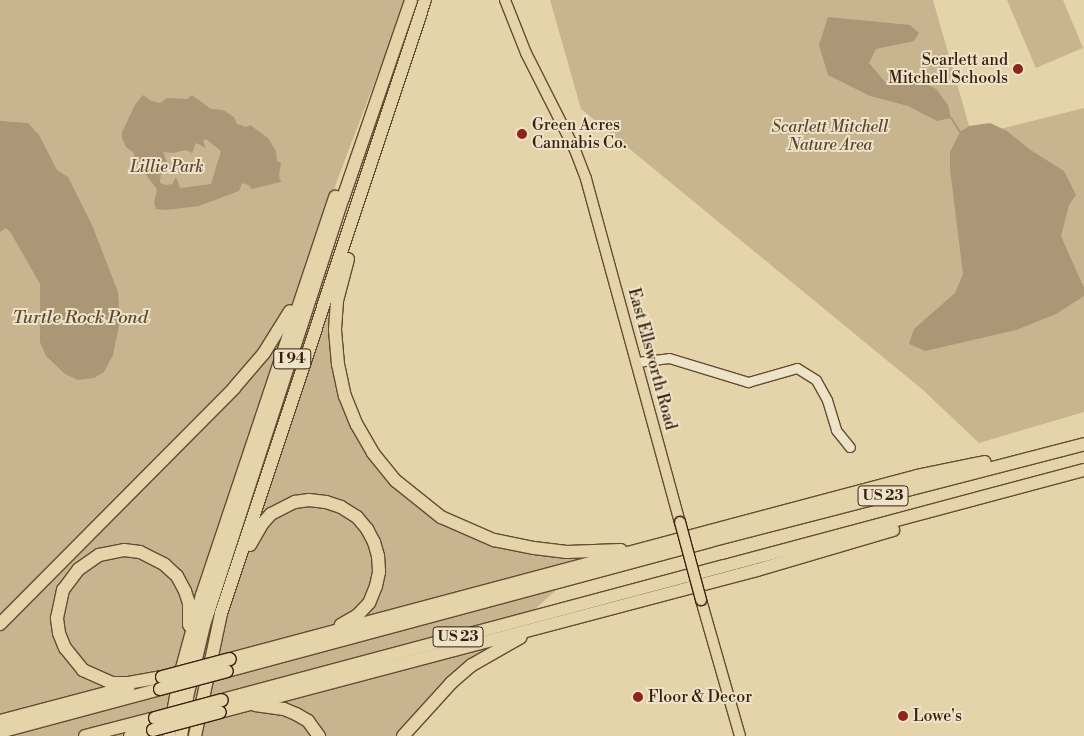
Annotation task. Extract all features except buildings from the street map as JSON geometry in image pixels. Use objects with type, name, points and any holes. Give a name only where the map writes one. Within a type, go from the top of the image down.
[{"type":"highway","name":"I 94","points":[[181,736],[187,698],[204,625],[343,198],[411,0]]},
{"type":"highway","name":"I 94","points":[[195,736],[212,648],[236,568],[425,0]]},
{"type":"highway","points":[[169,736],[174,699],[188,643],[308,278],[356,136],[376,87],[388,70]]},
{"type":"highway","points":[[370,165],[365,201],[337,301],[334,330],[338,364],[345,396],[357,425],[373,453],[396,481],[434,511],[464,528],[494,540],[567,552],[614,551],[660,545]]},
{"type":"highway","points":[[0,624],[234,388],[277,335],[308,278]]},
{"type":"highway","name":"US 23","points":[[228,665],[1084,444]]},
{"type":"highway","points":[[0,721],[228,665],[318,636],[917,476],[1018,455],[1057,451]]},
{"type":"highway","name":"US 23","points":[[221,706],[1084,470]]},
{"type":"highway","points":[[240,706],[757,570],[970,508],[1023,487]]},
{"type":"highway","points":[[236,568],[262,524],[281,508],[309,500],[326,502],[341,507],[357,517],[367,529],[378,556],[376,586],[369,603],[358,616],[318,636]]},
{"type":"highway","points":[[157,682],[121,683],[104,680],[83,670],[65,648],[59,633],[57,618],[59,603],[63,590],[79,568],[99,556],[124,550],[146,554],[165,564],[177,576],[185,591],[190,618],[188,643]]},
{"type":"highway","points":[[403,736],[452,683],[472,665],[514,640],[555,623]]},
{"type":"highway","points":[[0,732],[157,682]]},
{"type":"highway","points":[[85,736],[154,724],[221,706],[270,706],[284,709],[308,722],[319,736]]},
{"type":"highway","points":[[130,736],[154,724]]},
{"type":"main road","name":"East Ellsworth Road","points":[[505,0],[526,53],[575,150],[606,247],[701,600],[740,736]]},
{"type":"street","points":[[637,362],[669,358],[748,382],[797,368],[816,380],[827,400],[836,430],[850,447]]},
{"type":"green space","name":"Lillie Park","points":[[0,0],[406,0],[338,178],[315,248],[295,298],[282,322],[259,354],[0,620]]},
{"type":"green space","name":"Scarlett Mitchell Nature Area","points":[[550,0],[933,0],[972,136],[1084,108],[1084,412],[979,443],[923,390],[581,109]]},
{"type":"green space","points":[[1007,0],[1063,0],[1083,48],[1036,68]]},
{"type":"green space","points":[[333,294],[330,338],[338,395],[363,449],[408,500],[463,533],[592,557],[397,736],[0,736],[0,632],[241,389],[281,336]]},
{"type":"water","points":[[828,17],[910,25],[919,33],[914,41],[876,49],[869,63],[886,83],[922,82],[936,89],[948,105],[951,118],[937,121],[908,106],[870,96],[828,75],[819,45]]},
{"type":"water","points":[[143,95],[151,101],[160,103],[167,98],[187,99],[192,95],[211,109],[223,110],[234,117],[237,124],[246,127],[250,125],[268,138],[276,151],[277,161],[281,163],[279,176],[281,182],[252,189],[242,183],[239,191],[199,206],[166,210],[156,209],[154,203],[157,189],[135,161],[134,153],[126,147],[122,138],[122,132],[135,105]],"holes":[[[206,139],[221,151],[211,184],[180,188],[176,177],[172,184],[160,183],[161,172],[170,169],[163,152],[173,153],[186,150],[192,153],[196,143],[206,148],[203,141]]]},
{"type":"water","name":"Turtle Rock Pond","points":[[0,121],[28,123],[39,135],[57,170],[68,177],[92,225],[118,292],[120,321],[113,355],[104,372],[94,378],[78,380],[65,374],[46,356],[40,342],[40,284],[11,233],[6,228],[0,232]]},
{"type":"water","points":[[990,123],[1007,131],[1029,149],[1064,171],[1076,195],[1069,205],[1061,236],[1084,288],[1084,296],[1056,314],[1016,330],[925,351],[909,344],[914,329],[955,293],[963,274],[950,169],[950,152],[960,132],[969,126]]},
{"type":"waterway","points":[[951,118],[960,132]]},
{"type":"place","name":"Scarlett and Mitchell Schools","points":[[1018,69]]},
{"type":"place","name":"Green Acres Cannabis Co.","points":[[522,134]]},
{"type":"place","name":"Floor & Decor","points":[[638,697]]},
{"type":"place","name":"Lowe's","points":[[903,716]]}]
